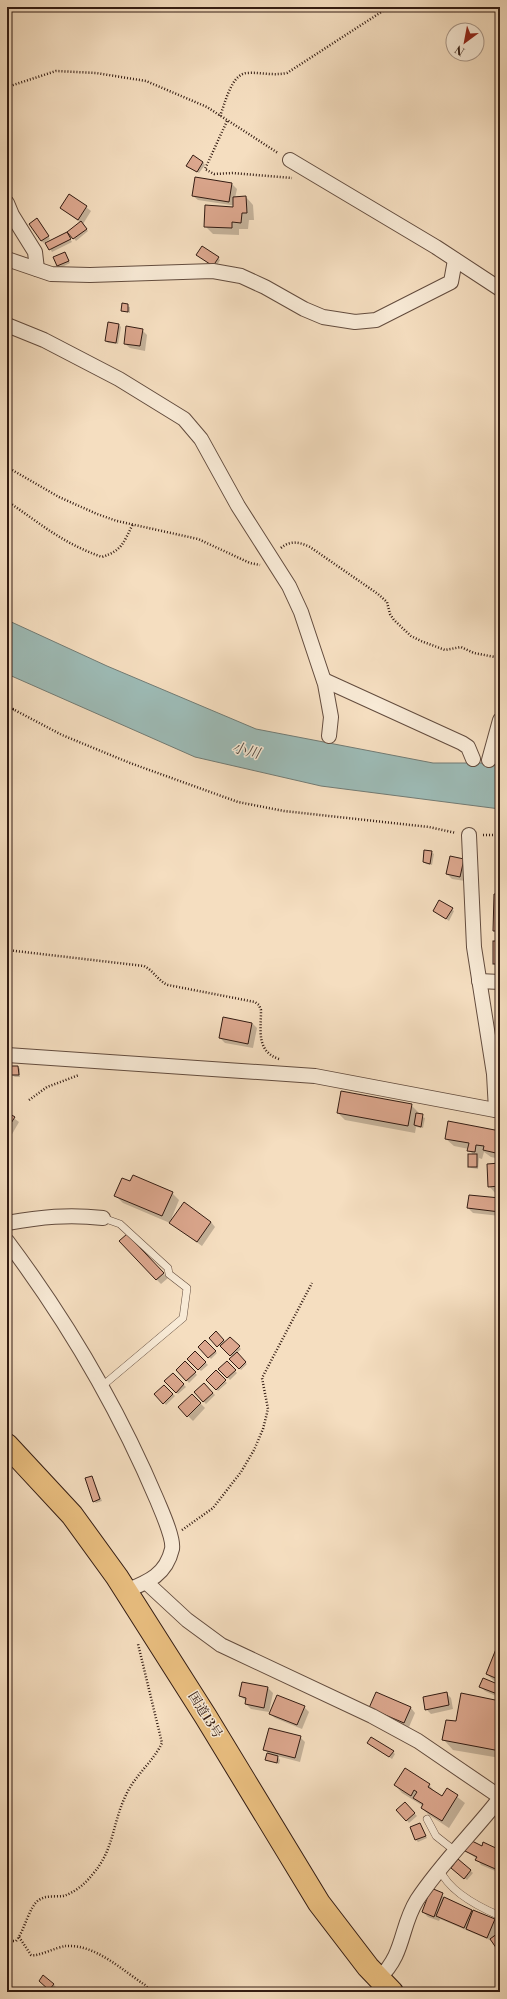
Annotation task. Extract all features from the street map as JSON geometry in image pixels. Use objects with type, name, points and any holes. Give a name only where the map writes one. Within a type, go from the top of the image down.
[{"type":"highway","name":"国道13号","points":[[7,1445],[72,1515],[126,1591],[206,1717],[319,1903],[385,1985]]},
{"type":"street","points":[[290,160],[500,289]]},
{"type":"street","points":[[7,204],[12,215],[35,252],[37,269]]},
{"type":"street","points":[[7,260],[51,274],[90,275],[213,271],[241,276],[265,286],[304,309],[323,317],[355,322],[376,320],[451,282],[455,260]]},
{"type":"street","points":[[7,325],[44,340],[106,371],[184,419],[193,428],[207,448],[238,506],[289,586],[312,640],[324,680],[331,717],[329,736]]},
{"type":"street","points":[[324,680],[468,746],[473,759]]},
{"type":"street","points":[[489,760],[500,720]]},
{"type":"street","points":[[7,1055],[315,1076],[498,1111],[494,1074],[474,947],[469,835]]},
{"type":"street","points":[[479,981],[500,982]]},
{"type":"street","points":[[7,1224],[48,1216],[77,1215],[103,1218]]},
{"type":"street","points":[[7,1241],[43,1289],[101,1387],[137,1452],[167,1524],[173,1547],[165,1565],[152,1580],[126,1591]]},
{"type":"street","points":[[147,1583],[187,1620],[221,1645],[372,1716],[418,1740],[500,1798],[455,1851],[415,1904],[385,1985]]},
{"type":"lane","points":[[101,1387],[183,1318],[187,1288],[169,1274],[168,1268],[120,1224],[103,1218]]},
{"type":"lane","points":[[427,1819],[436,1836],[455,1851]]},
{"type":"lane","points":[[440,1870],[446,1882],[460,1893],[500,1916]]},
{"type":"path","points":[[220,116],[233,83],[239,75],[246,73],[275,75],[287,73],[389,7]]},
{"type":"path","points":[[7,87],[56,71],[96,73],[146,81],[184,96],[220,116],[290,160]]},
{"type":"path","points":[[228,121],[205,168],[214,174],[233,173],[298,178],[314,175]]},
{"type":"path","points":[[7,501],[40,526],[71,545],[102,557],[115,553],[123,544],[132,524]]},
{"type":"path","points":[[7,706],[62,735],[238,802],[284,811],[429,827],[469,835],[500,835]]},
{"type":"path","points":[[7,710],[14,709]]},
{"type":"path","points":[[7,950],[144,966],[158,979],[168,985],[255,1002],[259,1005],[260,1010],[263,1046],[269,1055],[283,1060]]},
{"type":"path","points":[[29,1100],[46,1087],[83,1073],[98,1062]]},
{"type":"path","points":[[170,1538],[213,1508],[241,1472],[254,1450],[263,1429],[268,1409],[262,1378],[312,1283]]},
{"type":"path","points":[[7,1941],[16,1941],[34,1904],[38,1900],[45,1897],[69,1893],[79,1888],[94,1874],[111,1846],[120,1809],[126,1794],[136,1776],[154,1757],[162,1742],[138,1645],[138,1623],[142,1617]]},
{"type":"path","points":[[19,1937],[31,1955],[64,1946],[83,1947],[94,1952],[145,1985],[151,1992]]},
{"type":"water","name":"小川","points":[[7,620],[107,666],[256,729],[433,763],[500,763],[500,809],[321,786],[195,757],[7,674]]},
{"type":"building","points":[[193,155],[203,162],[197,172],[186,166]]},
{"type":"building","points":[[195,177],[232,183],[229,202],[192,196]]},
{"type":"building","points":[[69,194],[87,206],[78,220],[60,208]]},
{"type":"building","points":[[246,196],[247,213],[242,213],[241,223],[232,222],[232,228],[204,227],[205,205],[233,207],[233,197]]},
{"type":"building","points":[[37,218],[49,236],[41,241],[29,224]]},
{"type":"building","points":[[81,221],[87,229],[73,239],[67,232]]},
{"type":"building","points":[[67,232],[71,239],[49,250],[45,243]]},
{"type":"building","points":[[202,246],[219,257],[213,266],[196,255]]},
{"type":"building","points":[[65,252],[69,261],[57,266],[53,257]]},
{"type":"building","points":[[122,303],[128,304],[128,312],[121,311]]},
{"type":"building","points":[[108,322],[119,324],[116,343],[105,341]]},
{"type":"building","points":[[126,326],[143,329],[140,346],[124,344]]},
{"type":"building","points":[[424,850],[432,851],[430,864],[423,862]]},
{"type":"building","points":[[450,856],[464,859],[460,877],[446,874]]},
{"type":"building","points":[[494,894],[500,894],[500,931],[493,931]]},
{"type":"building","points":[[439,900],[453,908],[446,919],[433,911]]},
{"type":"building","points":[[493,941],[500,941],[500,964],[493,964]]},
{"type":"building","points":[[223,1017],[252,1023],[248,1044],[219,1038]]},
{"type":"building","points":[[11,1066],[18,1066],[19,1075],[11,1075]]},
{"type":"building","points":[[341,1091],[412,1104],[408,1126],[337,1113]]},
{"type":"building","points":[[7,1112],[15,1117],[7,1129]]},
{"type":"building","points":[[416,1113],[423,1114],[421,1127],[414,1125]]},
{"type":"building","points":[[448,1121],[500,1131],[500,1154],[483,1150],[484,1146],[476,1145],[475,1152],[467,1151],[469,1143],[445,1139]]},
{"type":"building","points":[[468,1154],[477,1154],[477,1167],[468,1167]]},
{"type":"building","points":[[500,1163],[500,1186],[488,1187],[487,1164]]},
{"type":"building","points":[[133,1175],[173,1192],[162,1216],[114,1196],[122,1178],[130,1181]]},
{"type":"building","points":[[469,1195],[500,1198],[500,1212],[467,1208]]},
{"type":"building","points":[[184,1202],[211,1222],[197,1242],[169,1223]]},
{"type":"building","points":[[127,1234],[164,1273],[156,1280],[119,1241]]},
{"type":"building","points":[[216,1331],[224,1340],[217,1347],[209,1338]]},
{"type":"building","points":[[230,1337],[240,1346],[230,1356],[220,1346]]},
{"type":"building","points":[[205,1340],[216,1351],[208,1358],[198,1347]]},
{"type":"building","points":[[195,1351],[206,1362],[198,1370],[187,1359]]},
{"type":"building","points":[[237,1352],[246,1362],[239,1369],[229,1359]]},
{"type":"building","points":[[185,1361],[196,1372],[186,1381],[176,1370]]},
{"type":"building","points":[[227,1361],[236,1370],[227,1378],[218,1369]]},
{"type":"building","points":[[216,1370],[226,1380],[216,1390],[206,1380]]},
{"type":"building","points":[[173,1373],[184,1384],[176,1393],[164,1381]]},
{"type":"building","points":[[204,1383],[213,1393],[203,1402],[194,1392]]},
{"type":"building","points":[[164,1385],[173,1394],[163,1404],[154,1394]]},
{"type":"building","points":[[192,1394],[201,1403],[187,1417],[178,1407]]},
{"type":"building","points":[[92,1476],[100,1499],[93,1502],[85,1478]]},
{"type":"building","points":[[500,1639],[500,1680],[486,1674]]},
{"type":"building","points":[[483,1678],[500,1685],[500,1695],[479,1687]]},
{"type":"building","points":[[242,1682],[268,1687],[264,1708],[245,1704],[246,1698],[239,1696]]},
{"type":"building","points":[[376,1692],[411,1707],[404,1723],[369,1708]]},
{"type":"building","points":[[447,1692],[449,1705],[425,1710],[423,1697]]},
{"type":"building","points":[[461,1693],[500,1701],[500,1751],[442,1740],[446,1720],[456,1721]]},
{"type":"building","points":[[277,1695],[305,1706],[297,1725],[269,1714]]},
{"type":"building","points":[[269,1728],[301,1736],[295,1758],[263,1750]]},
{"type":"building","points":[[371,1737],[394,1751],[389,1757],[367,1743]]},
{"type":"building","points":[[267,1753],[278,1756],[277,1763],[265,1760]]},
{"type":"building","points":[[500,1756],[500,1764],[496,1762]]},
{"type":"building","points":[[405,1768],[430,1784],[428,1787],[442,1796],[447,1788],[458,1795],[442,1821],[421,1808],[423,1804],[413,1798],[417,1792],[414,1790],[411,1796],[394,1785]]},
{"type":"building","points":[[405,1802],[415,1813],[406,1821],[396,1810]]},
{"type":"building","points":[[420,1823],[426,1836],[415,1840],[410,1827]]},
{"type":"building","points":[[470,1840],[482,1846],[483,1842],[500,1850],[500,1871],[475,1860],[477,1857],[465,1851]]},
{"type":"building","points":[[458,1859],[471,1870],[464,1879],[451,1868]]},
{"type":"building","points":[[431,1888],[443,1893],[434,1917],[422,1912]]},
{"type":"building","points":[[444,1897],[472,1910],[464,1928],[436,1916]]},
{"type":"building","points":[[473,1910],[495,1919],[487,1938],[466,1929]]},
{"type":"building","points":[[498,1933],[500,1936],[499,1952],[490,1939]]},
{"type":"building","points":[[43,1975],[54,1984],[49,1990],[39,1981]]}]
